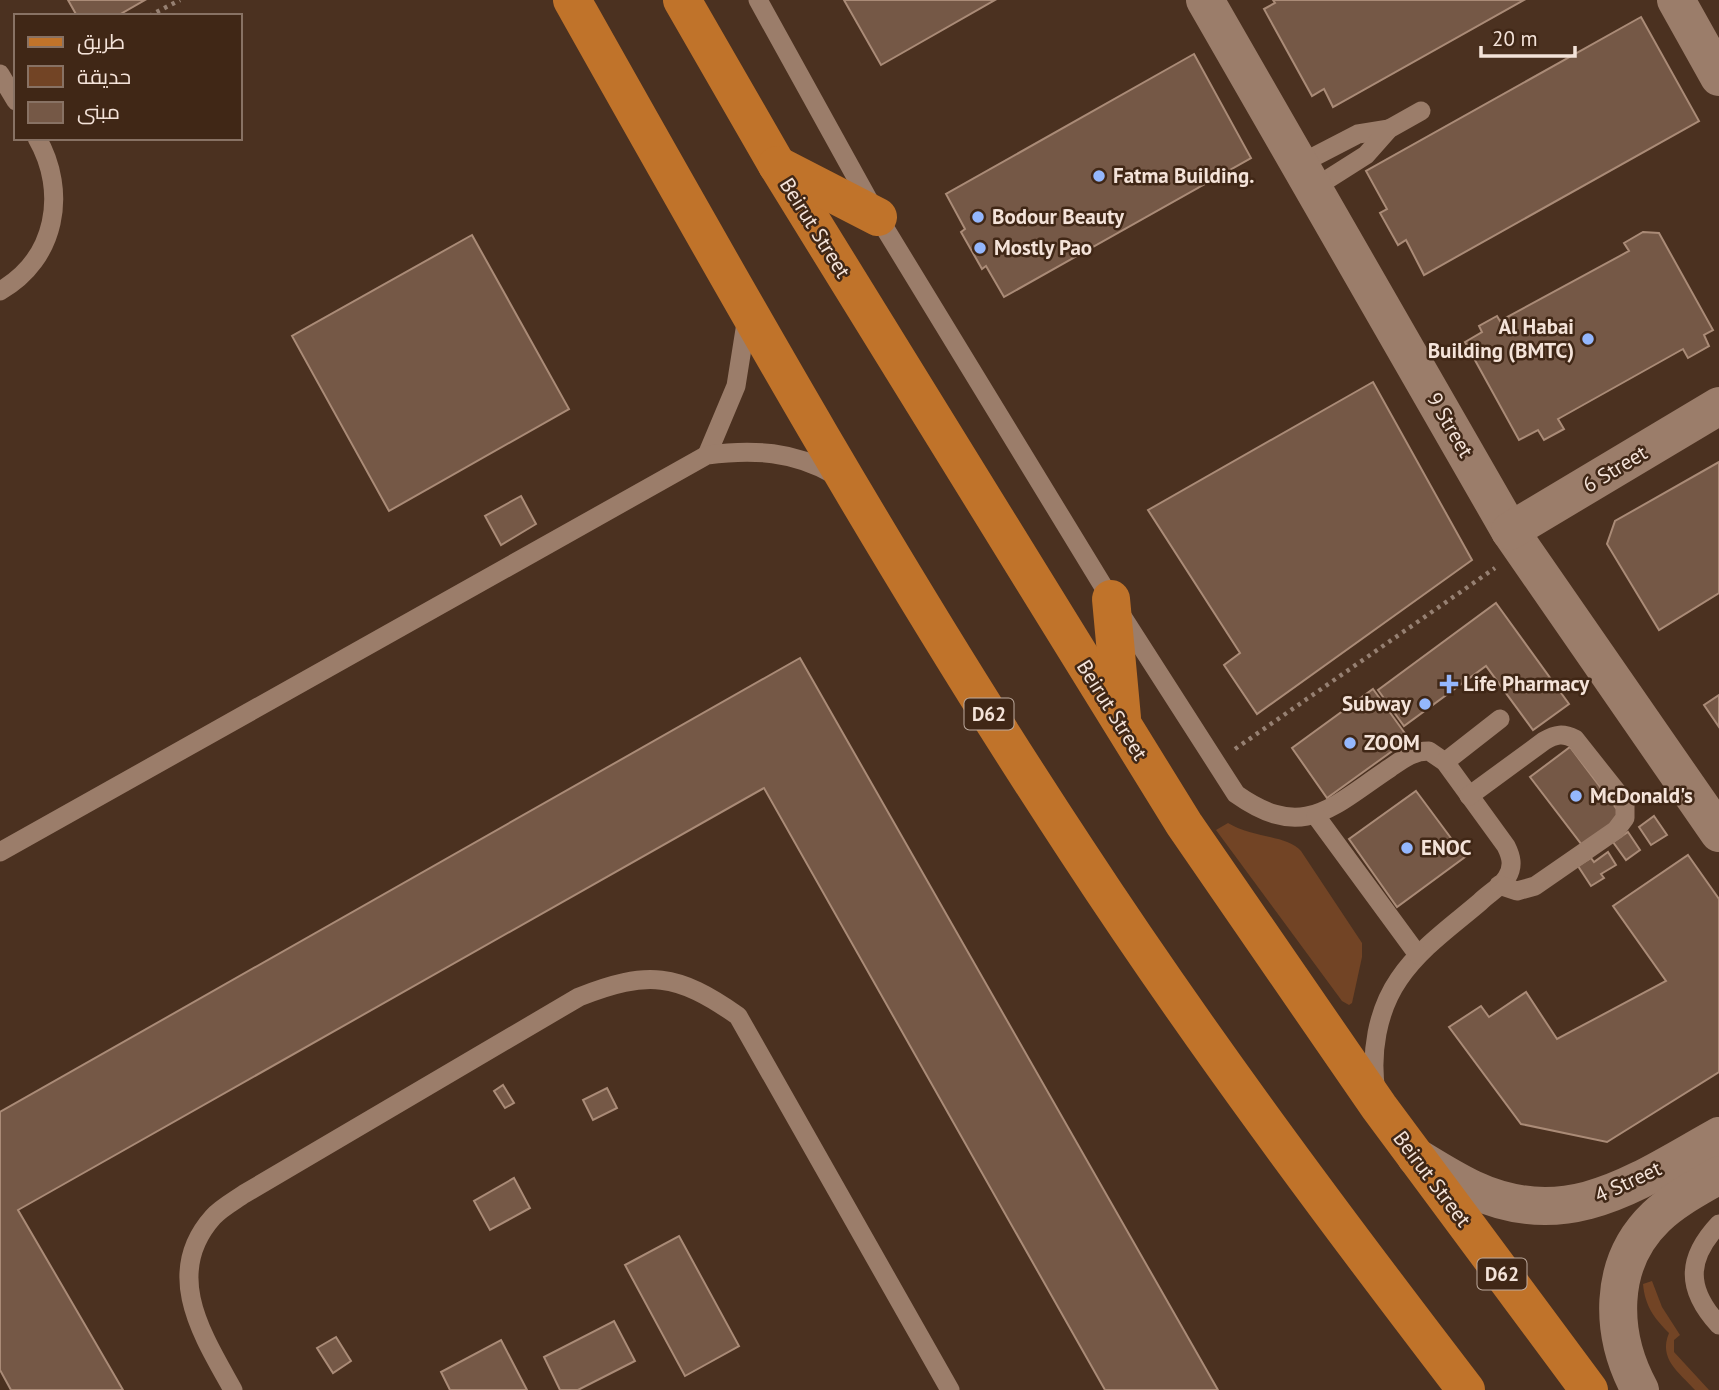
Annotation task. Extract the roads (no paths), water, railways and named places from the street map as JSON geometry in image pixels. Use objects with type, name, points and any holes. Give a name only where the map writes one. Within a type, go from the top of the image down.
[{"type":"main road","name":"D62","points":[[572,0],[845,481],[1005,738],[1158,972],[1242,1091],[1466,1390]]},
{"type":"main road","name":"Beirut Street","points":[[682,0],[777,165],[1122,727],[1241,908],[1379,1107],[1589,1390]]},
{"type":"main road","points":[[777,165],[878,217]]},
{"type":"main road","points":[[1111,599],[1122,727]]},
{"type":"street","name":"9 Street","points":[[1205,0],[1517,540],[1719,833]]},
{"type":"street","points":[[1676,0],[1719,77]]},
{"type":"street","name":"6 Street","points":[[1517,540],[1719,406]]},
{"type":"street","name":"4 Street","points":[[1416,1157],[1473,1190],[1508,1202],[1555,1205],[1580,1203],[1616,1193],[1719,1136]]},
{"type":"street","name":"4 Street","points":[[1640,1390],[1626,1365],[1618,1334],[1617,1303],[1623,1272],[1636,1243],[1655,1218],[1679,1198],[1719,1175]]},
{"type":"lane","points":[[758,0],[878,217],[1111,599],[1236,794],[1259,811],[1287,818],[1316,816],[1410,755],[1429,751],[1445,762],[1511,856],[1507,878],[1418,955],[1398,981],[1383,1010],[1375,1042],[1373,1074],[1379,1107]]},
{"type":"lane","points":[[0,74],[14,98]]},
{"type":"lane","points":[[1307,176],[1366,155],[1390,129],[1421,111]]},
{"type":"lane","points":[[1307,176],[1358,134],[1390,129]]},
{"type":"lane","points":[[0,291],[15,282],[38,257],[53,225],[55,191],[48,157],[38,140]]},
{"type":"lane","points":[[707,455],[736,386],[748,312]]},
{"type":"lane","points":[[0,852],[707,455],[743,450],[779,453],[814,463],[845,481]]},
{"type":"lane","points":[[1445,762],[1500,719]]},
{"type":"lane","points":[[1469,796],[1544,741],[1554,735],[1565,735],[1575,739],[1625,802],[1625,818],[1616,830],[1535,886],[1517,891],[1499,886]]},
{"type":"lane","points":[[1316,816],[1418,955]]},
{"type":"lane","points":[[233,1390],[196,1324],[188,1287],[194,1250],[213,1217],[244,1194],[579,997],[619,981],[662,979],[703,991],[738,1016],[950,1390]]},
{"type":"lane","points":[[1719,1224],[1701,1243],[1693,1270],[1698,1297],[1719,1325]]},
{"type":"place","name":"Fatma Building.","points":[[1099,176]]},
{"type":"place","name":"Bodour Beauty","points":[[978,217]]},
{"type":"place","name":"Mostly Pao","points":[[980,248]]},
{"type":"place","name":"Al Habai Building (BMTC)","points":[[1588,339]]},
{"type":"place","name":"Life Pharmacy","points":[[1449,684]]},
{"type":"place","name":"Subway","points":[[1425,704]]},
{"type":"place","name":"ZOOM","points":[[1350,743]]},
{"type":"place","name":"McDonald's","points":[[1576,796]]},
{"type":"place","name":"ENOC","points":[[1407,848]]}]
